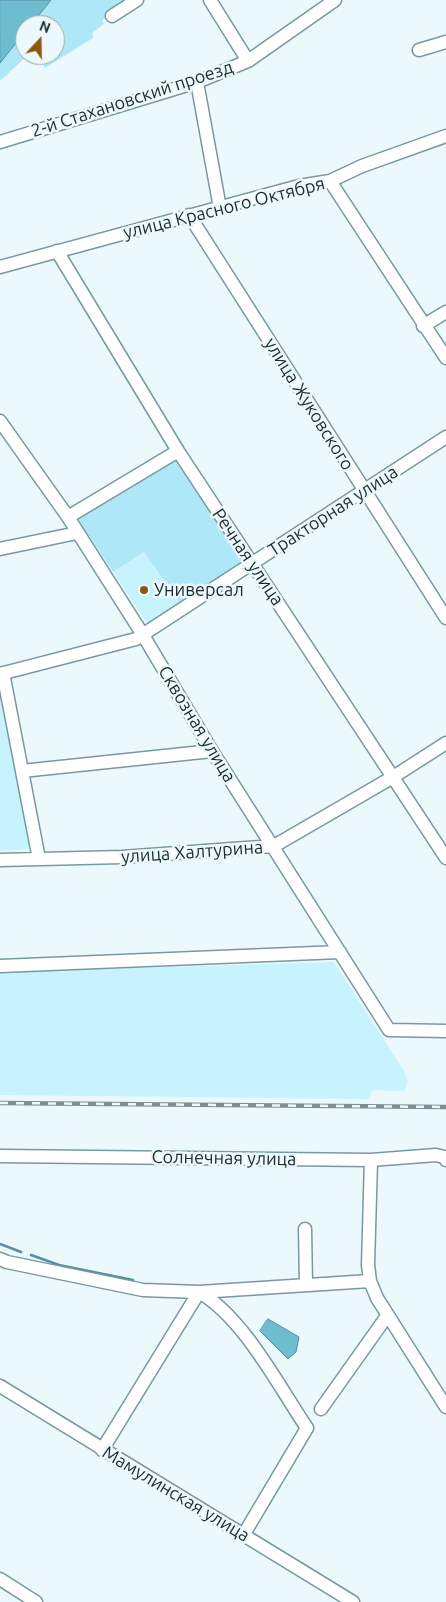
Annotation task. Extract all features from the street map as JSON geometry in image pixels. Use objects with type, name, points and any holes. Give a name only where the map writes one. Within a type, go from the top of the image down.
[{"type":"street","points":[[112,16],[137,0]]},
{"type":"street","points":[[210,0],[248,61]]},
{"type":"street","name":"2-й Стахановский проезд","points":[[0,142],[197,82],[248,61],[335,0]]},
{"type":"street","points":[[420,50],[446,42]]},
{"type":"street","points":[[197,82],[220,208]]},
{"type":"street","name":"улица Красного Октября","points":[[0,267],[299,186],[330,182],[362,166],[445,136]]},
{"type":"street","points":[[330,182],[423,326],[446,358]]},
{"type":"street","name":"улица Жуковского","points":[[189,215],[363,491],[446,618]]},
{"type":"street","name":"Речная улица","points":[[57,252],[178,451],[446,858]]},
{"type":"street","points":[[423,326],[446,312]]},
{"type":"street","name":"Сквозная улица","points":[[0,421],[68,517],[143,634],[212,751],[389,1030],[446,1031]]},
{"type":"street","name":"Тракторная улица","points":[[1,673],[136,639],[446,438]]},
{"type":"street","points":[[68,517],[178,451]]},
{"type":"street","points":[[0,549],[77,533]]},
{"type":"street","points":[[1,673],[39,859]]},
{"type":"street","name":"улица Халтурина","points":[[0,860],[122,857],[274,846],[393,778],[446,743]]},
{"type":"street","points":[[22,772],[212,751]]},
{"type":"street","points":[[0,966],[340,952]]},
{"type":"street","name":"Солнечная улица","points":[[0,1156],[371,1160],[436,1155],[444,1157],[446,1160]]},
{"type":"street","points":[[371,1160],[368,1265],[370,1281],[387,1316],[446,1407]]},
{"type":"street","points":[[305,1229],[306,1285]]},
{"type":"street","points":[[0,1259],[13,1264],[143,1290],[199,1292],[370,1281]]},
{"type":"street","points":[[102,1450],[199,1292]]},
{"type":"street","points":[[199,1292],[215,1301],[239,1327],[307,1428],[244,1534]]},
{"type":"street","points":[[321,1409],[387,1316]]},
{"type":"street","name":"Мамулинская улица","points":[[0,1386],[353,1602]]},
{"type":"street","points":[[0,1579],[36,1602]]},
{"type":"shaded area","points":[[0,0],[51,0],[39,15],[15,15],[15,44],[0,63]]},
{"type":"shaded area","points":[[51,0],[131,0],[102,20],[104,24],[92,33],[93,38],[65,56],[65,15],[39,15]]},
{"type":"shaded area","points":[[15,44],[15,65],[17,65],[0,81],[0,63]]},
{"type":"shaded area","points":[[177,455],[247,561],[181,605],[144,552],[113,572],[78,519]]},
{"type":"shaded area","points":[[144,552],[181,605],[149,626],[113,572]]},
{"type":"shaded area","points":[[0,689],[31,846],[28,849],[0,851]]},
{"type":"shaded area","points":[[334,962],[404,1071],[408,1082],[404,1091],[373,1090],[368,1099],[0,1095],[0,972]]},
{"type":"shaded area","points":[[268,1319],[299,1337],[296,1352],[288,1359],[260,1331]]},
{"type":"waterway","points":[[0,1244],[21,1252]]},
{"type":"waterway","points":[[31,1255],[59,1265],[133,1280]]},
{"type":"railway","points":[[0,1103],[446,1107]]},
{"type":"place","name":"Универсал","points":[[144,590]]}]
